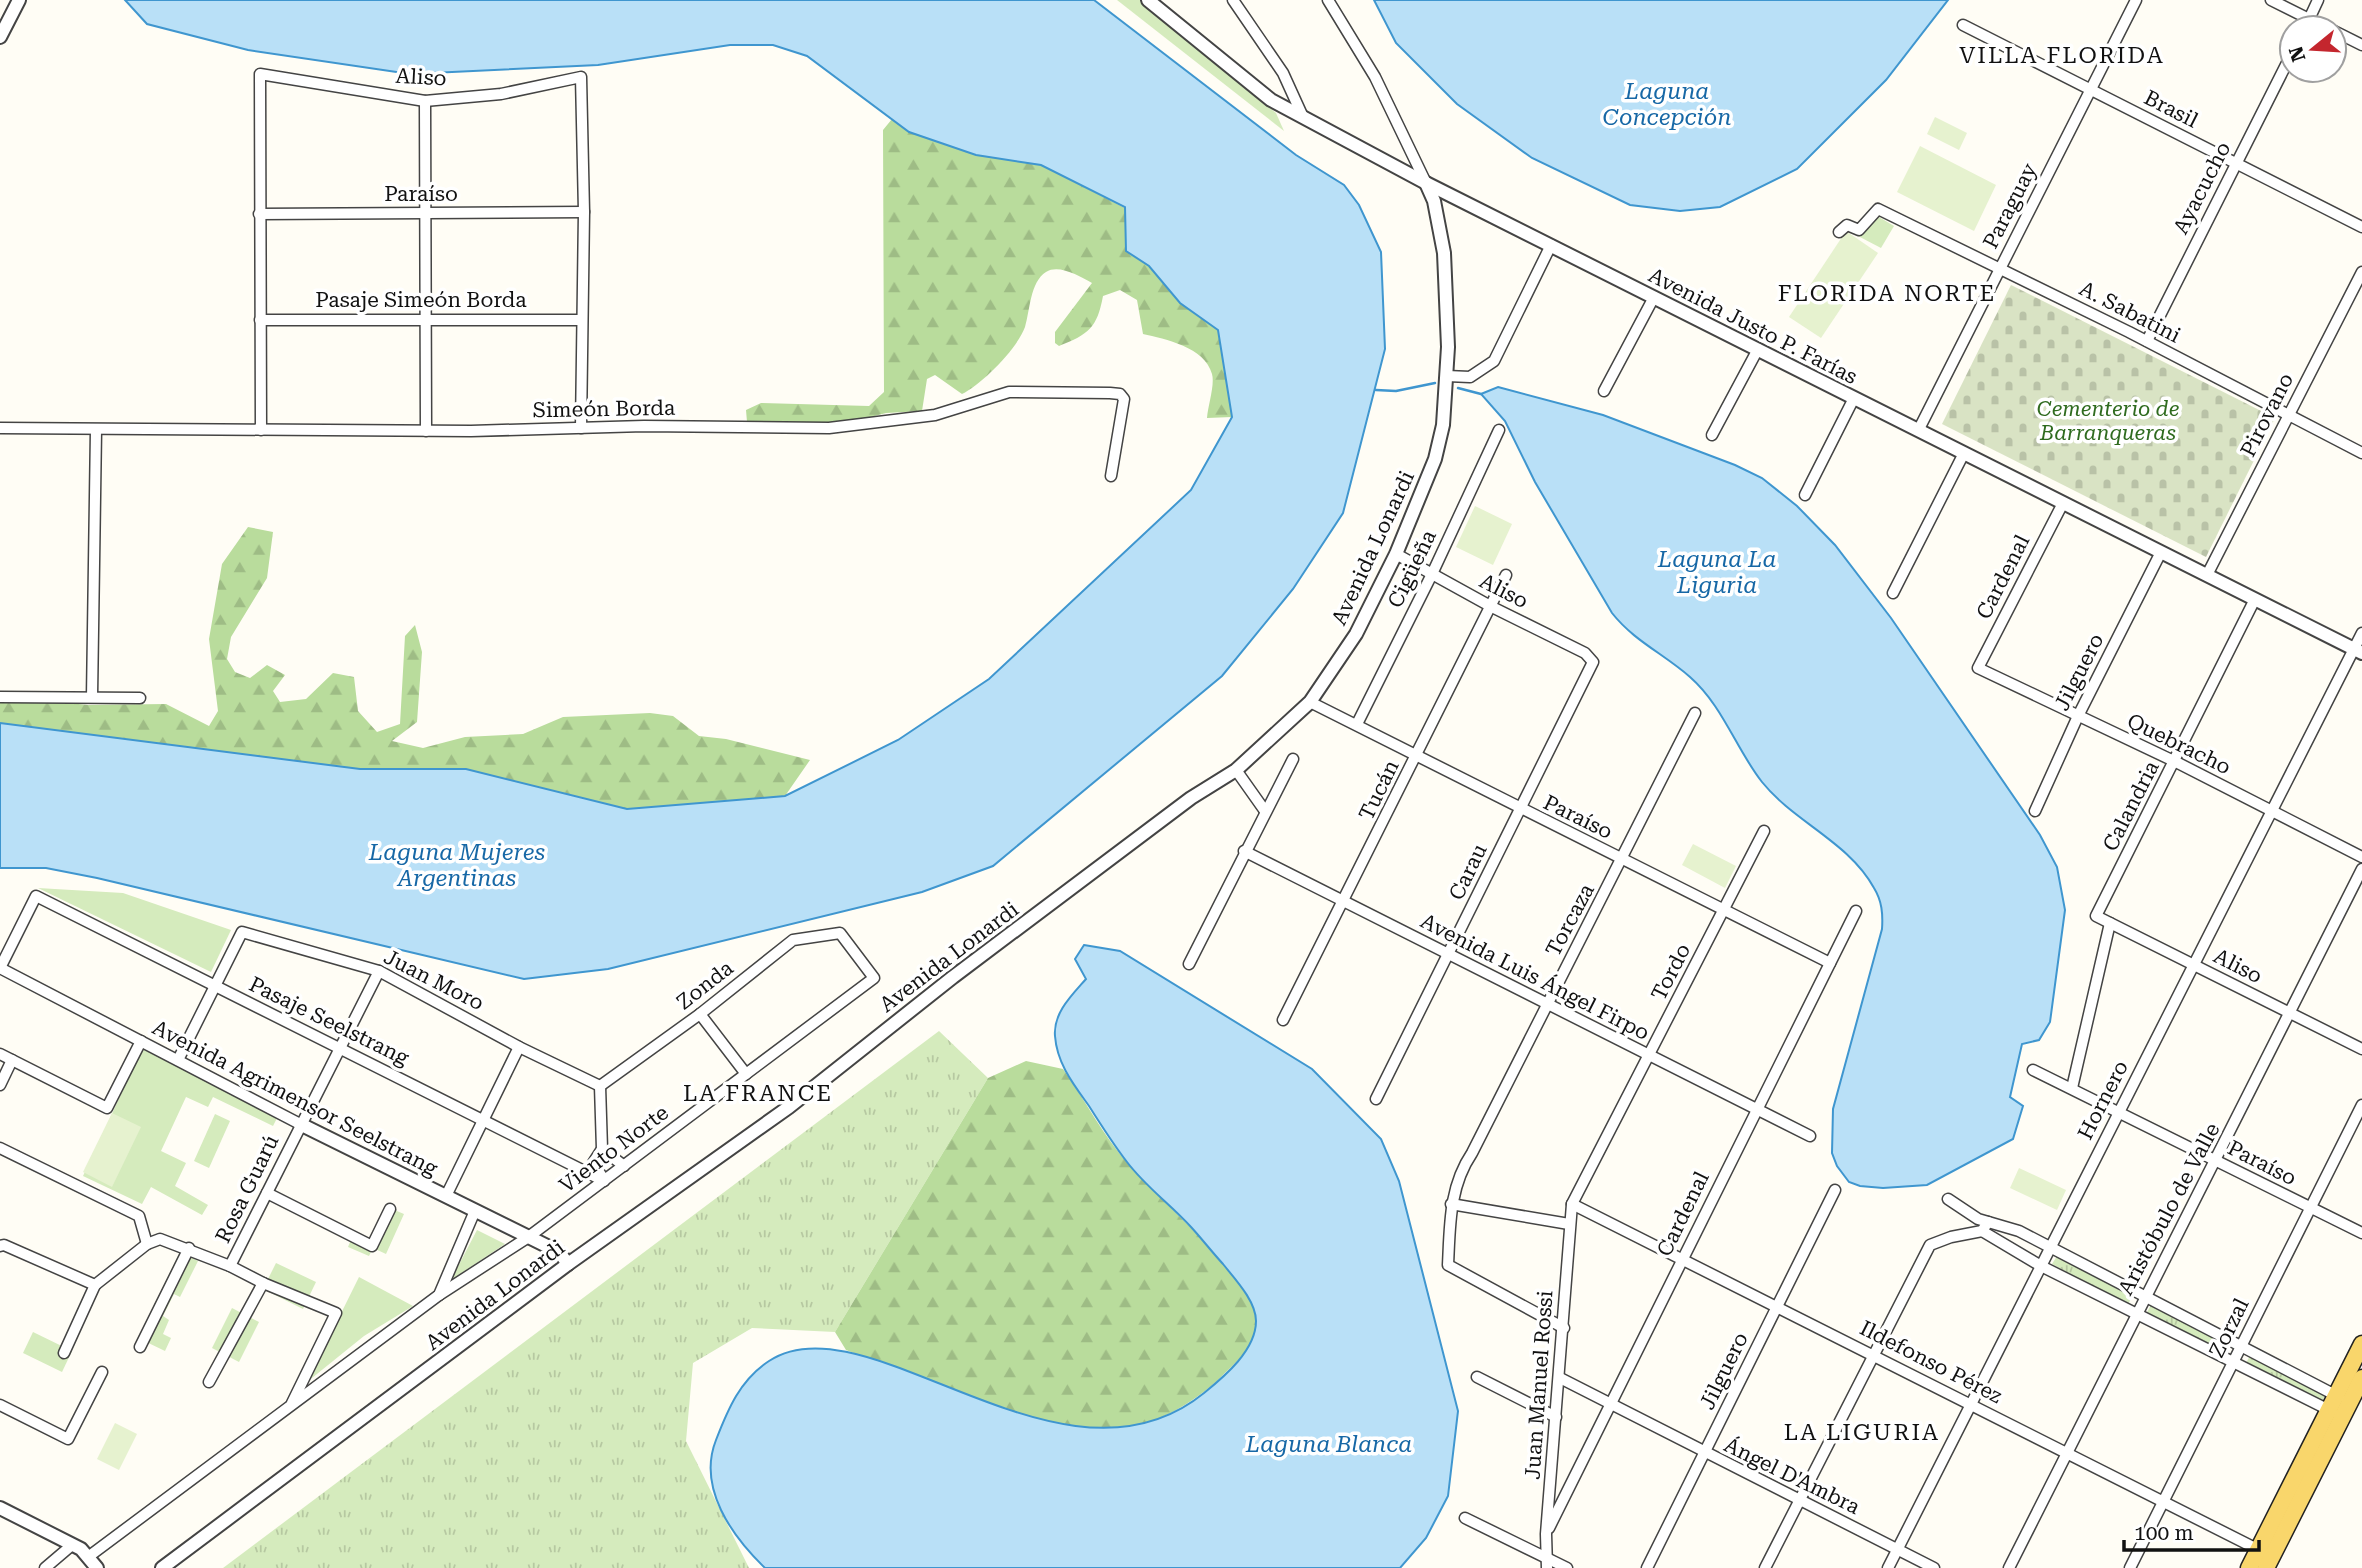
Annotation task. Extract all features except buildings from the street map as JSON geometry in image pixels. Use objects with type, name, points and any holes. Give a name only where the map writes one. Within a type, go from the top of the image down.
[{"type":"main road","points":[[2249,1568],[2265,1558],[2339,1406],[2362,1344]]},
{"type":"main road","points":[[2339,1406],[2362,1378]]},
{"type":"street","points":[[0,37],[19,0]]},
{"type":"street","name":"Avenida Justo P. Farías","points":[[1148,0],[1271,100],[1426,183],[2358,651]]},
{"type":"street","points":[[1233,0],[1283,73],[1303,117]]},
{"type":"street","points":[[1328,0],[1374,77],[1426,183]]},
{"type":"street","name":"Paraguay","points":[[1919,429],[2136,0]]},
{"type":"street","points":[[2271,0],[2292,14]]},
{"type":"street","name":"Brasil","points":[[1963,25],[2362,227]]},
{"type":"street","name":"Aliso","points":[[259,214],[260,74],[425,101],[501,94],[581,77],[584,212]]},
{"type":"street","name":"Ayacucho","points":[[2147,341],[2278,80]]},
{"type":"street","points":[[425,101],[426,431]]},
{"type":"street","name":"Avenida Lonardi","points":[[162,1568],[568,1264],[789,1107],[953,977],[1191,798],[1236,771],[1310,702],[1356,634],[1396,554],[1435,459],[1443,425],[1447,376],[1444,253],[1434,201],[1426,183]]},
{"type":"street","name":"A. Sabatini","points":[[1839,232],[1847,225],[1858,230],[1878,209],[2147,341],[2362,453]]},
{"type":"street","points":[[581,428],[584,212]]},
{"type":"street","name":"Paraíso","points":[[259,214],[584,212]]},
{"type":"street","points":[[259,214],[261,430]]},
{"type":"street","points":[[1447,376],[1470,377],[1494,361],[1551,245]]},
{"type":"street","name":"Pirovano","points":[[2207,575],[2362,272]]},
{"type":"street","points":[[1604,391],[1654,297]]},
{"type":"street","name":"Pasaje Simeón Borda","points":[[260,320],[582,320]]},
{"type":"street","points":[[1712,435],[1758,349]]},
{"type":"street","name":"Simeón Borda","points":[[0,428],[426,431],[829,428],[935,415],[1009,393],[1110,393],[1120,394],[1124,399],[1111,476]]},
{"type":"street","points":[[1805,495],[1854,398]]},
{"type":"street","points":[[92,697],[96,430]]},
{"type":"street","name":"Cigüeña","points":[[1357,724],[1432,574],[1499,430]]},
{"type":"street","points":[[1893,593],[1964,453]]},
{"type":"street","name":"Cardenal","points":[[1978,668],[2063,503]]},
{"type":"street","name":"Jilguero","points":[[2035,811],[2078,716],[2161,552]]},
{"type":"street","name":"Aliso","points":[[1396,554],[1492,607],[1585,653],[1593,662]]},
{"type":"street","name":"Tucán","points":[[1283,1020],[1345,901],[1506,575]]},
{"type":"street","name":"Calandria","points":[[2096,916],[2176,762],[2255,599]]},
{"type":"street","name":"Hornero","points":[[1888,1568],[2270,811],[2358,651],[2362,633]]},
{"type":"street","name":"Carau","points":[[1376,1099],[1593,662]]},
{"type":"street","name":"Quebracho","points":[[1978,668],[2176,762],[2362,857]]},
{"type":"street","points":[[0,697],[140,698]]},
{"type":"street","name":"Paraíso","points":[[1310,702],[1520,810],[1830,963]]},
{"type":"street","name":"Torcaza","points":[[1564,1328],[1448,1265],[1451,1204],[1460,1171],[1472,1153],[1623,861],[1695,713]]},
{"type":"street","points":[[1189,964],[1293,758]]},
{"type":"street","points":[[1236,771],[1265,811]]},
{"type":"street","name":"Tordo","points":[[1572,1204],[1764,831]]},
{"type":"street","name":"Avenida Luis Ángel Firpo","points":[[1244,851],[1649,1058],[1810,1136]]},
{"type":"street","name":"Aristóbulo de Valle","points":[[2010,1568],[2136,1313],[2216,1162],[2362,869]]},
{"type":"street","name":"Pasaje Seelstrang","points":[[0,968],[36,896],[604,1181]]},
{"type":"street","name":"Cardenal","points":[[1546,1534],[1856,911]]},
{"type":"street","name":"Aliso","points":[[2096,916],[2362,1049]]},
{"type":"street","points":[[2072,1088],[2110,923]]},
{"type":"street","name":"Juan Moro","points":[[216,986],[242,932],[379,971],[519,1047],[600,1086]]},
{"type":"street","name":"Viento Norte","points":[[88,1557],[290,1405],[415,1317],[439,1295],[527,1238],[874,978],[840,933]]},
{"type":"street","name":"Zonda","points":[[600,1086],[699,1014],[793,940],[840,933]]},
{"type":"street","name":"Avenida Agrimensor Seelstrang","points":[[0,968],[300,1124],[446,1196],[474,1213],[559,1252],[568,1264]]},
{"type":"street","name":"Rosa Guarú","points":[[148,1244],[160,1239],[230,1266],[379,971]]},
{"type":"street","points":[[178,1060],[216,986]]},
{"type":"street","points":[[699,1014],[746,1074]]},
{"type":"street","points":[[0,1054],[107,1108],[141,1041]]},
{"type":"street","points":[[446,1196],[519,1047]]},
{"type":"street","points":[[0,1085],[12,1060]]},
{"type":"street","name":"Paraíso","points":[[2033,1070],[2362,1233]]},
{"type":"street","points":[[600,1086],[602,1149],[593,1164],[604,1181]]},
{"type":"street","name":"Zorzal","points":[[2130,1568],[2362,1105]]},
{"type":"street","points":[[0,1149],[139,1216],[148,1244],[96,1285],[64,1353]]},
{"type":"street","points":[[602,1149],[624,1166]]},
{"type":"street","name":"Jilguero","points":[[1647,1568],[1835,1190]]},
{"type":"street","points":[[267,1193],[372,1246],[390,1209]]},
{"type":"street","points":[[1948,1199],[2041,1266],[2233,1362],[2339,1406]]},
{"type":"street","points":[[1451,1204],[1569,1224]]},
{"type":"street","name":"Juan Manuel Rossi","points":[[1547,1563],[1546,1534],[1572,1204]]},
{"type":"street","name":"Ildefonso Pérez","points":[[1572,1204],[2163,1501],[2265,1558]]},
{"type":"street","points":[[439,1295],[474,1213]]},
{"type":"street","points":[[1765,1568],[1930,1245],[1985,1226],[2019,1231],[2240,1346],[2339,1406]]},
{"type":"street","points":[[0,1246],[4,1245],[96,1285]]},
{"type":"street","points":[[140,1347],[189,1248]]},
{"type":"street","points":[[230,1266],[263,1283],[336,1313],[290,1405]]},
{"type":"street","points":[[209,1382],[263,1283]]},
{"type":"street","points":[[0,1405],[68,1439],[102,1372]]},
{"type":"street","points":[[1478,1377],[1556,1418]]},
{"type":"street","name":"Ángel D'Ambra","points":[[1560,1378],[1934,1568]]},
{"type":"street","points":[[0,1508],[72,1545],[97,1568]]},
{"type":"street","points":[[1465,1518],[1547,1563],[1567,1568]]},
{"type":"street","points":[[45,1568],[72,1545]]},
{"type":"green space","points":[[1117,0],[1140,0],[1276,113],[1284,131]]},
{"type":"green space","points":[[1935,117],[1967,133],[1959,150],[1927,134]]},
{"type":"green space","points":[[892,119],[909,132],[976,155],[1041,165],[1125,208],[1126,251],[1149,266],[1180,303],[1218,330],[1232,417],[1207,418],[1213,384],[1208,365],[1201,357],[1183,346],[1143,334],[1137,300],[1120,290],[1103,296],[1098,316],[1085,333],[1059,346],[1055,343],[1055,332],[1092,283],[1057,269],[1046,272],[1037,283],[1031,297],[1025,327],[1015,345],[989,374],[962,394],[935,375],[927,379],[922,411],[886,413],[852,422],[747,422],[746,410],[761,403],[869,406],[884,392],[883,130]]},
{"type":"green space","points":[[1920,146],[1996,185],[1974,231],[1897,192]]},
{"type":"green space","points":[[1879,217],[1894,226],[1881,248],[1858,236]]},
{"type":"green space","points":[[1846,231],[1878,253],[1821,338],[1789,317]]},
{"type":"green space","name":"Cementerio de Barranqueras","points":[[2011,285],[2275,418],[2206,557],[1942,424]]},
{"type":"green space","points":[[1475,506],[1512,524],[1493,565],[1456,547]]},
{"type":"green space","points":[[248,527],[273,532],[267,578],[231,637],[227,659],[235,672],[250,678],[267,665],[285,675],[273,691],[280,702],[306,699],[333,673],[354,677],[358,711],[377,732],[400,724],[405,636],[415,625],[422,652],[417,722],[392,741],[423,748],[465,737],[523,734],[563,717],[650,713],[673,716],[699,736],[726,739],[810,760],[785,796],[627,809],[466,769],[360,769],[0,723],[0,696],[88,705],[166,704],[209,726],[218,711],[209,639],[222,564]]},
{"type":"green space","points":[[1693,844],[1736,866],[1725,888],[1682,865]]},
{"type":"green space","points":[[38,888],[123,893],[231,930],[211,972]]},
{"type":"green space","points":[[939,1031],[988,1078],[835,1332],[752,1328],[693,1363],[686,1441],[749,1568],[223,1568]]},
{"type":"green space","points":[[142,1049],[279,1114],[273,1126],[213,1097],[208,1107],[186,1097],[161,1151],[186,1163],[175,1186],[208,1205],[202,1215],[151,1187],[142,1204],[83,1176]]},
{"type":"green space","points":[[1026,1061],[1063,1069],[1120,1154],[1222,1262],[1252,1303],[1257,1329],[1246,1351],[1198,1397],[1152,1421],[1104,1430],[1039,1420],[973,1399],[846,1350],[835,1332],[988,1078]]},
{"type":"green space","points":[[112,1113],[141,1127],[112,1187],[83,1172]]},
{"type":"green space","points":[[215,1114],[230,1121],[209,1168],[194,1161]]},
{"type":"green space","points":[[2019,1168],[2066,1190],[2057,1210],[2010,1188]]},
{"type":"green space","points":[[392,1209],[404,1214],[386,1254],[373,1248],[369,1256],[348,1247],[354,1232],[377,1242]]},
{"type":"green space","points":[[477,1230],[505,1244],[451,1280]]},
{"type":"green space","points":[[180,1252],[198,1261],[180,1297],[174,1294],[163,1316],[169,1320],[163,1334],[171,1338],[165,1351],[138,1338]]},
{"type":"green space","points":[[2057,1256],[2132,1296],[2128,1305],[2052,1264]]},
{"type":"green space","points":[[276,1263],[316,1282],[303,1309],[263,1289]]},
{"type":"green space","points":[[359,1277],[413,1306],[364,1336],[307,1382]]},
{"type":"green space","points":[[2151,1305],[2228,1345],[2223,1353],[2146,1314]]},
{"type":"green space","points":[[232,1308],[259,1322],[239,1362],[212,1348]]},
{"type":"green space","points":[[33,1332],[72,1351],[62,1372],[23,1353]]},
{"type":"green space","points":[[2251,1354],[2326,1394],[2321,1403],[2246,1363]]},
{"type":"green space","points":[[115,1423],[137,1434],[119,1470],[97,1459]]},
{"type":"water","name":"Laguna Mujeres Argentinas","points":[[125,0],[1094,0],[1296,155],[1344,185],[1359,205],[1381,252],[1385,349],[1343,513],[1293,589],[1222,676],[993,866],[922,892],[608,969],[524,979],[97,878],[46,868],[0,868],[0,723],[360,769],[466,769],[627,809],[785,796],[898,740],[989,679],[1191,490],[1232,417],[1218,330],[1180,303],[1149,266],[1126,251],[1125,207],[1041,165],[976,155],[909,132],[807,56],[773,45],[730,45],[598,65],[410,74],[248,50],[147,24]]},
{"type":"water","name":"Laguna Concepción","points":[[1374,0],[1948,0],[1886,80],[1797,169],[1720,207],[1680,211],[1630,205],[1532,158],[1457,104],[1396,43]]},
{"type":"water","name":"Laguna La Liguria","points":[[1498,387],[1603,415],[1735,465],[1762,478],[1797,506],[1835,545],[1891,618],[2040,835],[2057,867],[2065,910],[2050,1022],[2039,1040],[2022,1044],[2010,1097],[2023,1106],[2013,1139],[1927,1185],[1883,1188],[1860,1186],[1849,1182],[1837,1166],[1832,1153],[1833,1109],[1882,929],[1877,893],[1850,858],[1789,809],[1762,782],[1702,688],[1630,632],[1612,613],[1535,482],[1505,421],[1481,394]]},
{"type":"water","name":"Laguna Blanca","points":[[1084,945],[1120,951],[1312,1069],[1381,1139],[1399,1181],[1458,1411],[1448,1496],[1426,1538],[1400,1568],[765,1568],[741,1541],[721,1510],[714,1493],[711,1458],[730,1406],[750,1377],[769,1361],[810,1348],[858,1355],[1030,1416],[1090,1427],[1149,1422],[1204,1393],[1238,1362],[1251,1342],[1255,1332],[1255,1313],[1244,1291],[1191,1227],[1127,1162],[1072,1082],[1059,1056],[1055,1028],[1064,1005],[1086,979],[1075,959]]},
{"type":"waterway","points":[[1376,390],[1396,391],[1435,383]]},
{"type":"waterway","points":[[1458,388],[1481,394]]},
{"type":"district","name":"VILLA FLORIDA","points":[[2062,55]]},
{"type":"district","name":"FLORIDA NORTE","points":[[1887,293]]},
{"type":"district","name":"LA FRANCE","points":[[758,1093]]},
{"type":"district","name":"LA LIGURIA","points":[[1862,1432]]}]
